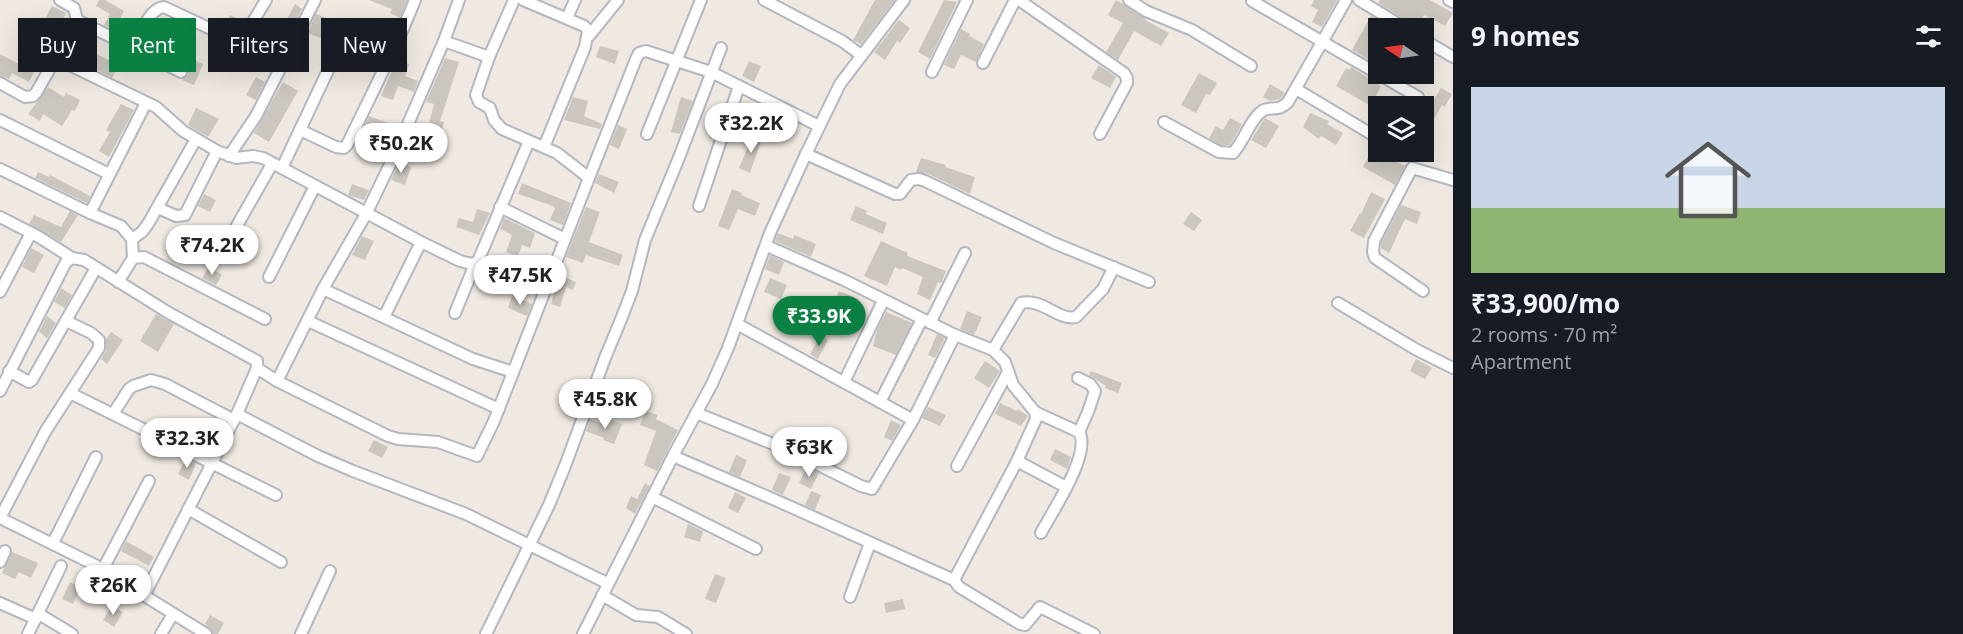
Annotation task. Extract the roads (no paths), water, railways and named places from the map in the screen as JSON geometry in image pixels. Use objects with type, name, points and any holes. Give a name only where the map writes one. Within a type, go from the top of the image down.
[{"type":"street","points":[[60,0],[74,8],[76,18]]},
{"type":"street","points":[[255,18],[266,0]]},
{"type":"street","points":[[229,156],[256,116],[315,0]]},
{"type":"street","points":[[300,130],[336,147],[344,148],[347,145],[415,0]]},
{"type":"street","points":[[277,381],[323,289],[366,214],[395,154],[444,41],[458,0]]},
{"type":"street","points":[[514,0],[489,57],[476,99],[490,108],[494,120],[502,129],[557,153],[589,178]]},
{"type":"street","points":[[523,0],[584,26],[588,30],[588,37]]},
{"type":"street","points":[[567,18],[575,0]]},
{"type":"street","points":[[544,147],[588,37],[618,0]]},
{"type":"street","points":[[647,134],[701,0]]},
{"type":"street","points":[[764,0],[842,41],[861,55]]},
{"type":"street","points":[[583,634],[607,583],[712,384],[767,246],[770,233],[840,84],[904,0]]},
{"type":"street","points":[[932,72],[967,0]]},
{"type":"street","points":[[983,63],[1017,0],[1124,73],[1127,78],[1126,83],[1100,134]]},
{"type":"street","points":[[1129,0],[1146,11],[1192,30],[1251,66]]},
{"type":"street","points":[[1164,122],[1219,152],[1233,153],[1240,146],[1261,112],[1284,107],[1346,0]]},
{"type":"street","points":[[1359,0],[1389,18]]},
{"type":"street","points":[[1449,0],[1453,2]]},
{"type":"street","points":[[1252,1],[1416,96]]},
{"type":"street","points":[[149,18],[159,8],[164,7],[187,18]]},
{"type":"street","points":[[444,41],[489,57]]},
{"type":"street","points":[[1434,46],[1453,57]]},
{"type":"street","points":[[486,634],[549,505],[569,457],[632,291],[645,240],[721,48]]},
{"type":"street","points":[[257,368],[277,381],[388,436],[438,442],[477,456],[499,409],[639,54],[646,51],[677,59],[711,72],[819,126]]},
{"type":"street","points":[[0,83],[25,97],[33,96],[47,72]]},
{"type":"street","points":[[83,72],[163,111],[196,139],[217,151],[241,158],[253,156],[277,166],[421,242],[460,261],[475,264]]},
{"type":"street","points":[[230,238],[300,130],[327,72]]},
{"type":"street","points":[[699,206],[739,86]]},
{"type":"street","points":[[1296,89],[1368,132]]},
{"type":"street","points":[[90,213],[146,103]]},
{"type":"street","points":[[0,120],[109,174]]},
{"type":"street","points":[[132,239],[142,232],[159,208],[196,139]]},
{"type":"street","points":[[455,313],[529,141]]},
{"type":"street","points":[[159,208],[176,216],[185,215],[217,151]]},
{"type":"street","points":[[806,154],[895,194],[900,194],[911,180],[925,181],[1035,235],[1149,282]]},
{"type":"street","points":[[1423,291],[1376,258],[1373,252],[1374,241],[1412,168],[1453,180]]},
{"type":"street","points":[[0,169],[121,226],[132,239],[133,258],[118,282]]},
{"type":"street","points":[[269,277],[315,186]]},
{"type":"street","points":[[500,207],[565,239]]},
{"type":"street","points":[[0,217],[72,258],[84,260],[169,313],[257,361],[257,368],[235,417],[145,594]]},
{"type":"street","points":[[0,292],[31,233]]},
{"type":"street","points":[[384,317],[421,242]]},
{"type":"street","points":[[767,246],[993,350],[1005,362],[1012,385],[1035,412],[1078,432],[1081,436],[1081,452],[1041,532]]},
{"type":"street","points":[[880,402],[965,253]]},
{"type":"street","points":[[133,258],[144,257],[265,319]]},
{"type":"street","points":[[0,388],[66,262],[72,258]]},
{"type":"street","points":[[993,350],[1021,303],[1035,303],[1066,317],[1076,317],[1103,289],[1114,267]]},
{"type":"street","points":[[9,371],[29,382],[32,380],[96,268]]},
{"type":"street","points":[[323,289],[473,359],[513,372]]},
{"type":"street","points":[[844,382],[884,301]]},
{"type":"street","points":[[1338,303],[1417,350],[1453,368]]},
{"type":"street","points":[[66,321],[95,336],[99,344],[45,432],[0,518],[103,569],[206,634]]},
{"type":"street","points":[[308,321],[499,409]]},
{"type":"street","points":[[737,324],[913,420]]},
{"type":"street","points":[[696,413],[788,450],[861,486],[872,489],[913,420],[955,334]]},
{"type":"street","points":[[957,466],[1008,372]]},
{"type":"street","points":[[1078,378],[1090,384],[1095,391],[1078,432]]},
{"type":"street","points":[[113,414],[133,386],[151,380],[165,384],[318,456],[439,503],[607,583]]},
{"type":"street","points":[[70,393],[276,495]]},
{"type":"street","points":[[954,580],[1017,461],[1036,419],[1035,412]]},
{"type":"street","points":[[673,456],[954,580],[959,587],[1020,624],[1023,630],[1040,607],[1094,634]]},
{"type":"street","points":[[53,543],[96,457]]},
{"type":"street","points":[[1017,461],[1066,486]]},
{"type":"street","points":[[103,569],[149,481]]},
{"type":"street","points":[[652,497],[756,549]]},
{"type":"street","points":[[188,509],[281,562]]},
{"type":"street","points":[[850,597],[870,543]]},
{"type":"street","points":[[28,634],[61,567]]},
{"type":"street","points":[[301,634],[330,571]]},
{"type":"street","points":[[602,596],[636,615],[658,617],[686,634]]},
{"type":"street","points":[[0,603],[37,616],[72,634]]},
{"type":"street","points":[[161,634],[173,614]]}]
